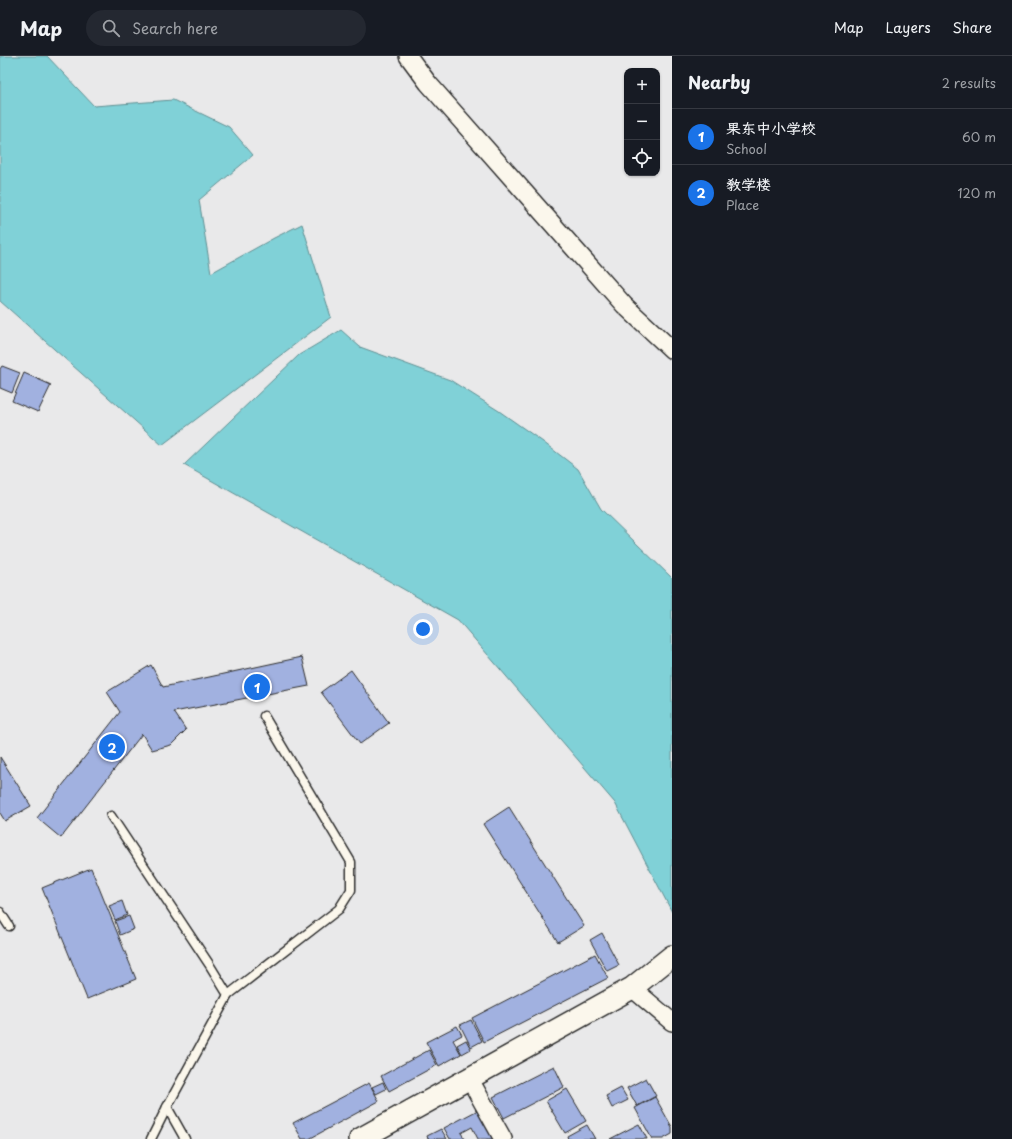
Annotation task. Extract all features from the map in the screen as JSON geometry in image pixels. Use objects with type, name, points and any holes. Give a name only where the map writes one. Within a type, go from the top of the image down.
[{"type":"street","points":[[408,56],[428,83],[624,305],[672,350]]},
{"type":"street","points":[[360,1139],[632,988],[672,956]]},
{"type":"street","points":[[632,988],[672,1022]]},
{"type":"street","points":[[469,1078],[503,1139]]},
{"type":"lane","points":[[151,1139],[166,1107],[228,995],[339,909],[350,890],[351,862],[264,716]]},
{"type":"lane","points":[[111,816],[228,995]]},
{"type":"lane","points":[[0,912],[9,926]]},
{"type":"lane","points":[[166,1107],[185,1139]]},
{"type":"water","points":[[0,56],[47,56],[94,106],[173,100],[229,127],[253,155],[199,200],[211,273],[302,224],[331,317],[162,445],[0,301]]},
{"type":"water","points":[[341,330],[360,347],[450,380],[499,411],[543,442],[578,469],[601,509],[672,578],[672,912],[615,803],[458,620],[184,465],[299,355]]},
{"type":"building","points":[[2,366],[20,373],[12,393],[0,388],[0,369]]},
{"type":"building","points":[[24,373],[51,385],[38,412],[12,401]]},
{"type":"building","points":[[302,657],[309,686],[174,712],[186,730],[171,745],[152,750],[142,734],[61,838],[37,818],[120,712],[107,692],[151,665],[163,687]]},
{"type":"building","points":[[351,670],[389,723],[360,744],[321,692]]},
{"type":"building","points":[[0,757],[31,806],[5,821],[0,813]]},
{"type":"building","points":[[509,807],[584,926],[558,942],[483,824]]},
{"type":"building","points":[[91,868],[136,979],[87,999],[42,888]]},
{"type":"building","points":[[122,901],[127,915],[115,920],[109,906]]},
{"type":"building","points":[[129,916],[134,929],[120,935],[115,921]]},
{"type":"building","points":[[602,933],[619,965],[607,971],[590,940]]},
{"type":"building","points":[[595,954],[608,978],[484,1042],[472,1018]]},
{"type":"building","points":[[471,1020],[482,1041],[471,1047],[460,1025]]},
{"type":"building","points":[[457,1026],[462,1035],[453,1040],[461,1054],[439,1066],[426,1042]]},
{"type":"building","points":[[466,1040],[471,1049],[462,1054],[457,1045]]},
{"type":"building","points":[[429,1050],[437,1065],[389,1091],[381,1076]]},
{"type":"building","points":[[554,1066],[564,1087],[504,1118],[493,1097]]},
{"type":"building","points":[[646,1078],[656,1096],[637,1106],[627,1088]]},
{"type":"building","points":[[383,1082],[386,1089],[376,1094],[372,1087]]},
{"type":"building","points":[[369,1083],[379,1101],[309,1139],[302,1139],[293,1123]]},
{"type":"building","points":[[621,1088],[628,1100],[612,1108],[606,1096]]},
{"type":"building","points":[[567,1089],[586,1121],[565,1133],[546,1101]]},
{"type":"building","points":[[655,1097],[672,1127],[672,1134],[663,1139],[652,1139],[635,1108]]},
{"type":"building","points":[[478,1110],[493,1139],[478,1139],[472,1127],[461,1133],[465,1139],[450,1139],[444,1128]]},
{"type":"building","points":[[639,1124],[647,1139],[610,1139]]},
{"type":"building","points":[[587,1125],[595,1139],[568,1139],[567,1136]]},
{"type":"building","points":[[441,1129],[447,1139],[428,1139],[427,1136]]},
{"type":"place","name":"果东中小学校","points":[[257,687]]},
{"type":"place","name":"教学楼","points":[[112,747]]}]
